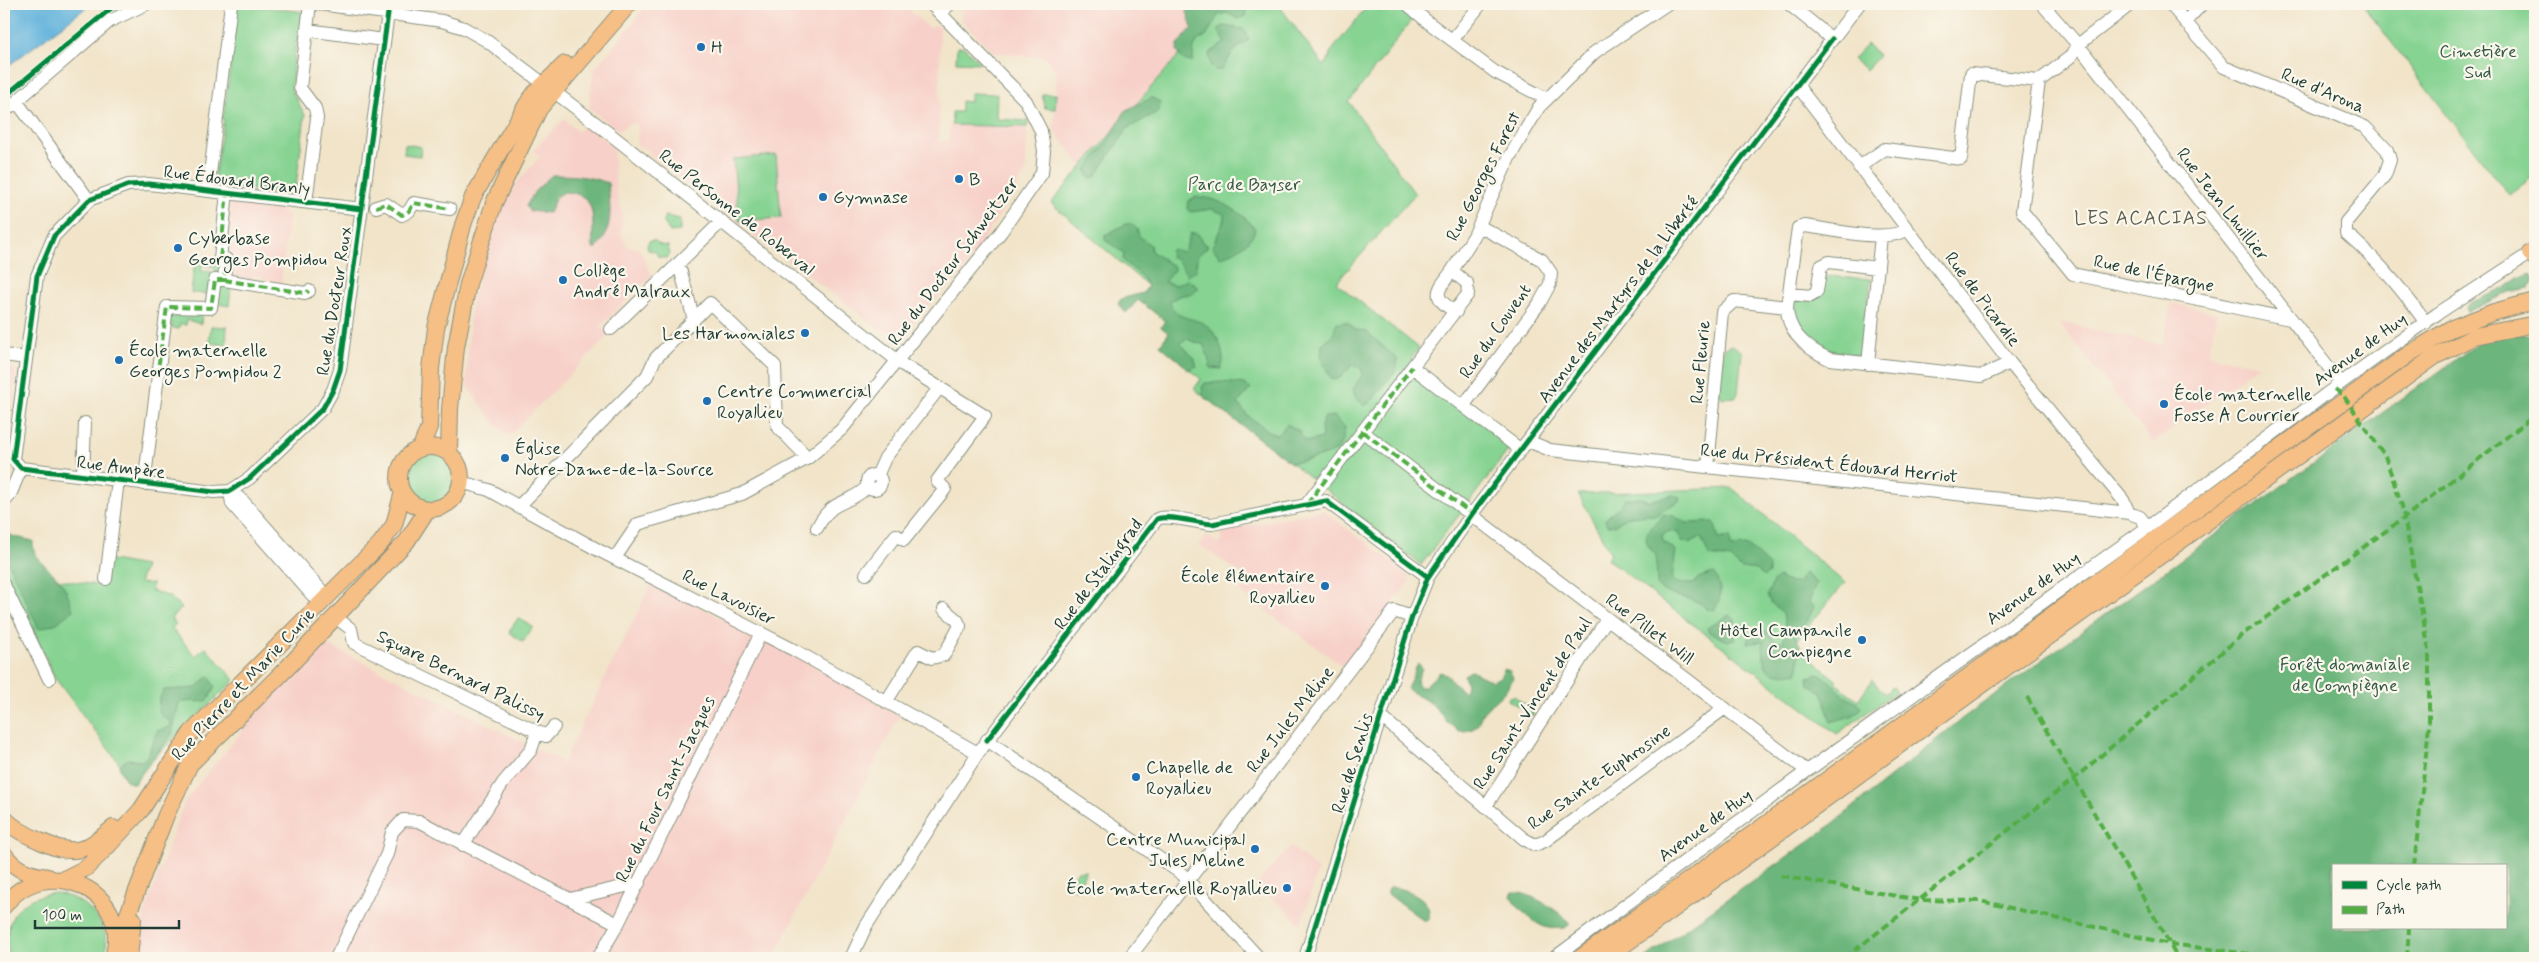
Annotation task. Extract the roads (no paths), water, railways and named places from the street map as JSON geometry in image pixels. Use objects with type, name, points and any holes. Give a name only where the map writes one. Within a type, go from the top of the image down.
[{"type":"main road","points":[[449,453],[450,408],[456,347],[468,284],[494,203],[549,88],[568,59],[613,4]]},
{"type":"main road","points":[[422,447],[430,427],[431,369],[436,328],[473,197],[527,104],[549,88],[629,4]]},
{"type":"main road","points":[[1580,958],[1753,835],[2130,555],[2409,354],[2450,329],[2535,301]]},
{"type":"main road","points":[[2477,319],[2535,313]]},
{"type":"main road","points":[[1606,958],[2434,357],[2475,336],[2531,322]]},
{"type":"main road","points":[[431,446],[449,453],[459,466],[461,482],[453,499],[436,509],[426,510],[402,495],[398,484],[398,472],[403,461],[411,452],[422,447],[431,446]]},
{"type":"main road","name":"Rue Pierre et Marie Curie","points":[[138,812],[191,733],[381,543],[390,531],[400,508],[402,495]]},
{"type":"main road","name":"Rue Pierre et Marie Curie","points":[[138,892],[166,815],[190,764],[407,542],[426,510]]},
{"type":"main road","name":"Rue Pierre et Marie Curie","points":[[328,597],[338,595],[332,603],[334,616]]},
{"type":"main road","points":[[235,689],[235,696],[229,710],[235,720]]},
{"type":"main road","points":[[4,818],[25,835],[67,852],[88,846],[138,812]]},
{"type":"main road","points":[[4,904],[20,890],[38,881],[61,879],[86,868],[138,812]]},
{"type":"main road","points":[[4,854],[11,864],[31,875],[61,879],[84,886],[101,899],[112,917],[119,952]]},
{"type":"main road","points":[[119,952],[120,935],[138,892]]},
{"type":"main road","points":[[119,952],[131,927],[138,892]]},
{"type":"street","points":[[4,112],[110,21],[146,4]]},
{"type":"street","points":[[208,190],[232,4]]},
{"type":"street","points":[[306,202],[316,108],[300,88],[310,4]]},
{"type":"street","name":"Rue Personne de Roberval","points":[[320,4],[442,21],[464,28],[487,41],[899,361],[985,416],[937,481],[945,489],[904,540],[896,535],[866,574]]},
{"type":"street","points":[[936,8],[950,4]]},
{"type":"street","points":[[1407,4],[1429,23],[1495,72],[1547,99]]},
{"type":"street","points":[[1453,39],[1481,4]]},
{"type":"street","name":"Rue Georges Forest","points":[[1456,312],[1441,303],[1438,297],[1439,288],[1452,271],[1479,226],[1509,158],[1531,118],[1547,99],[1595,52],[1667,4]]},
{"type":"street","points":[[1789,4],[1832,39]]},
{"type":"street","name":"Avenue des Martyrs de la Liberté","points":[[1428,577],[1472,514],[1859,4]]},
{"type":"street","name":"Rue Jean Lhuillier","points":[[2042,4],[2078,45],[2341,383]]},
{"type":"street","points":[[1860,168],[1885,149],[1961,159],[1971,74],[2039,82],[2070,57],[2078,45],[2130,4]]},
{"type":"street","name":"Rue d'Arona","points":[[2170,4],[2224,67],[2365,127],[2387,150],[2390,160],[2385,175],[2346,222],[2346,233],[2380,264],[2398,284],[2426,323]]},
{"type":"street","points":[[2185,22],[2202,4]]},
{"type":"street","name":"Rue du Docteur Schweitzer","points":[[615,558],[638,524],[742,494],[808,458],[842,429],[899,361],[1001,232],[1042,174],[1044,163],[1041,131],[1026,101],[936,8]]},
{"type":"street","name":"Rue du Docteur Roux","points":[[230,492],[250,478],[323,408],[333,390],[340,370],[388,13]]},
{"type":"street","points":[[307,30],[384,40]]},
{"type":"street","name":"Rue de l'Épargne","points":[[2039,82],[2022,211],[2073,274],[2290,319]]},
{"type":"street","name":"Rue de Picardie","points":[[1797,86],[2010,363],[2123,500],[2129,513],[2140,517],[2148,527]]},
{"type":"street","points":[[17,102],[89,200]]},
{"type":"street","name":"Rue Édouard Branly","points":[[4,502],[10,494],[17,464],[26,358],[37,276],[54,236],[89,200],[128,185],[149,184],[362,209]]},
{"type":"street","points":[[224,280],[226,260],[220,259],[226,192]]},
{"type":"street","points":[[381,206],[402,215],[409,211],[414,203],[450,209]]},
{"type":"street","points":[[611,329],[722,222]]},
{"type":"street","name":"Rue du Couvent","points":[[1464,405],[1539,304],[1550,284],[1551,278],[1548,266],[1542,260],[1479,226]]},
{"type":"street","points":[[1908,229],[1899,235],[1881,236],[1805,226],[1798,228],[1788,300],[1788,319],[1794,331],[1814,352],[1830,359],[1980,376],[2010,363]]},
{"type":"street","points":[[1868,364],[1881,236]]},
{"type":"street","name":"Avenue de Huy","points":[[1554,958],[1807,771],[2148,527],[2341,383],[2426,323],[2534,253]]},
{"type":"street","name":"Rue Fleurie","points":[[1708,466],[1722,312],[1734,301],[1788,300],[1811,296],[1817,291],[1821,266],[1829,262],[1878,268]]},
{"type":"street","points":[[676,265],[681,272],[694,320]]},
{"type":"street","points":[[1306,505],[1468,294],[1469,288],[1467,283],[1452,271]]},
{"type":"street","points":[[144,484],[167,307],[211,308],[215,280],[305,293],[309,291]]},
{"type":"street","points":[[518,506],[646,376],[655,359],[710,303],[775,366],[777,426],[808,458]]},
{"type":"street","points":[[4,355],[26,358]]},
{"type":"street","points":[[1412,368],[1524,446]]},
{"type":"street","points":[[817,528],[824,513],[841,501],[858,497],[868,486],[867,481],[870,476],[877,476],[886,458],[940,386]]},
{"type":"street","points":[[83,476],[85,423]]},
{"type":"street","name":"Rue Pillet Will","points":[[1363,432],[1807,771]]},
{"type":"street","name":"Rue du Président Édouard Herriot","points":[[1524,446],[2129,513]]},
{"type":"street","name":"Rue Ampère","points":[[17,464],[83,476],[214,492],[230,492]]},
{"type":"street","points":[[106,579],[118,480]]},
{"type":"street","name":"Rue Lavoisier","points":[[461,482],[489,490],[615,558],[762,633],[978,753]]},
{"type":"street","points":[[230,492],[242,500],[328,597]]},
{"type":"street","name":"Rue de Stalingrad","points":[[851,958],[866,926],[978,753],[1157,519],[1167,516],[1194,523],[1212,524],[1326,501],[1428,577]]},
{"type":"street","name":"Rue de Senlis","points":[[1305,958],[1412,617],[1428,577]]},
{"type":"street","points":[[4,585],[49,678]]},
{"type":"street","points":[[886,702],[918,651],[932,658],[944,654],[960,626],[957,620],[944,609]]},
{"type":"street","name":"Rue Jules Méline","points":[[1129,958],[1394,611],[1412,617]]},
{"type":"street","name":"Square Bernard Palissy","points":[[334,616],[351,629],[354,643],[546,736],[554,727]]},
{"type":"street","name":"Rue Saint-Vincent de Paul","points":[[1486,806],[1608,619]]},
{"type":"street","name":"Rue du Four Saint-Jacques","points":[[598,958],[639,883],[762,633]]},
{"type":"street","name":"Rue Sainte-Euphrosine","points":[[1380,719],[1386,721],[1524,840],[1534,845],[1539,845],[1725,708]]},
{"type":"street","points":[[463,845],[503,783],[532,750],[537,732]]},
{"type":"street","points":[[988,740],[1188,880],[1260,958]]},
{"type":"street","points":[[336,958],[387,854],[392,832],[396,824],[403,820],[419,821],[618,924]]},
{"type":"street","points":[[570,899],[639,883]]},
{"type":"water","points":[[4,4],[91,4],[4,69]]},
{"type":"place","name":"H","points":[[701,47]]},
{"type":"place","name":"B","points":[[959,179]]},
{"type":"place","name":"Gymnase","points":[[823,197]]},
{"type":"place","name":"Cyberbase Georges Pompidou","points":[[178,248]]},
{"type":"place","name":"Collège André Malraux","points":[[563,280]]},
{"type":"place","name":"Les Harmoniales","points":[[805,333]]},
{"type":"place","name":"École maternelle Georges Pompidou 2","points":[[119,360]]},
{"type":"place","name":"Centre Commercial Royallieu","points":[[707,401]]},
{"type":"place","name":"École maternelle Fosse A Courrier","points":[[2164,404]]},
{"type":"place","name":"Église Notre-Dame-de-la-Source","points":[[505,458]]},
{"type":"place","name":"École élémentaire Royallieu","points":[[1325,586]]},
{"type":"place","name":"Hôtel Campanile Compiegne","points":[[1862,640]]},
{"type":"place","name":"Chapelle de Royallieu","points":[[1136,777]]},
{"type":"place","name":"Centre Municipal Jules Meline","points":[[1255,849]]},
{"type":"place","name":"École maternelle Royallieu","points":[[1287,888]]},
{"type":"district","name":"LES ACACIAS","points":[[2141,217]]},
{"type":"park label","name":"Cimetière Sud","points":[[2478,61]]},
{"type":"park label","name":"Parc de Bayser","points":[[1244,184]]},
{"type":"park label","name":"Forêt domaniale de Compiègne","points":[[2345,674]]}]
